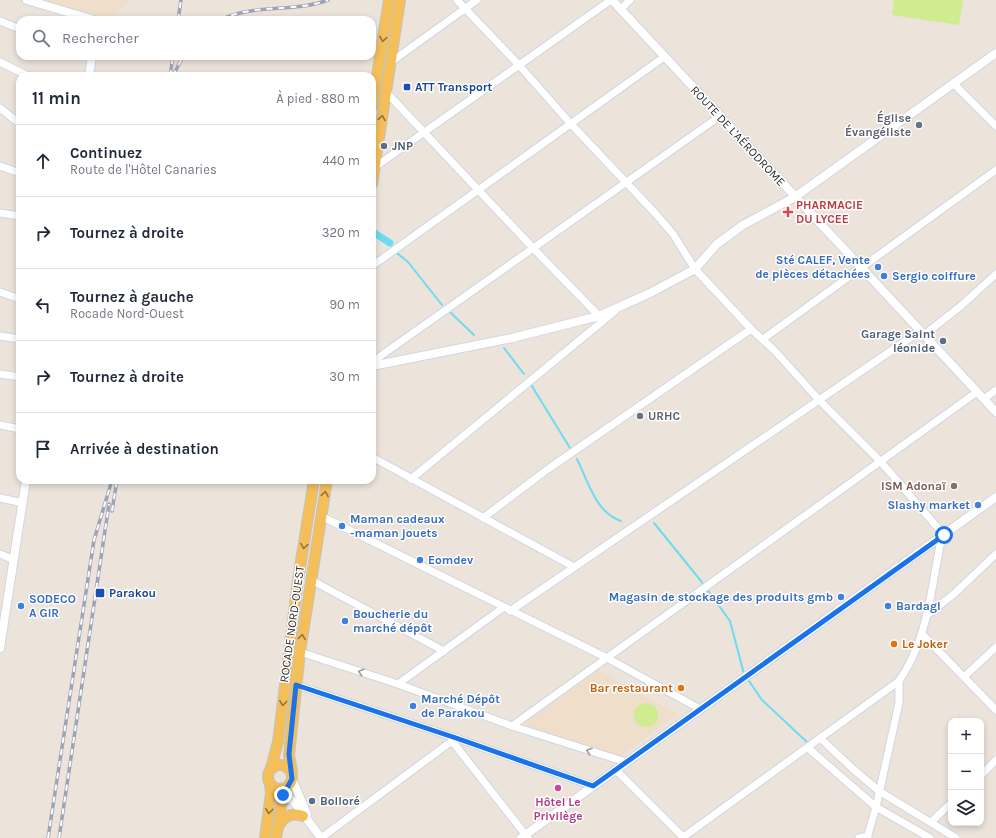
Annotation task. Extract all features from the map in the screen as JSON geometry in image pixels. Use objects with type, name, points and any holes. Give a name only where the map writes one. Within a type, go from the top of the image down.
[{"type":"main road","points":[[376,82],[389,0]]},
{"type":"main road","points":[[376,160],[400,0]]},
{"type":"main road","name":"ROCADE NORD-OUEST","points":[[271,768],[278,742],[298,580],[313,484]]},
{"type":"main road","name":"ROCADE NORD-OUEST","points":[[277,833],[287,784],[300,652],[310,580],[326,484]]},
{"type":"main road","points":[[265,838],[271,794],[268,774],[271,768],[281,764],[288,767],[287,784],[270,784]]},
{"type":"main road","points":[[277,833],[284,818],[290,814],[306,818]]},
{"type":"street","points":[[27,0],[81,16]]},
{"type":"street","points":[[456,0],[518,64],[570,123],[626,181],[673,234],[695,269],[751,329],[763,339],[819,400],[881,462],[944,535]]},
{"type":"street","points":[[391,62],[476,0]]},
{"type":"street","points":[[376,166],[518,64],[611,0]]},
{"type":"street","name":"ROUTE DE L'AÉRODROME","points":[[611,0],[996,412]]},
{"type":"street","points":[[621,10],[630,0]]},
{"type":"street","points":[[0,21],[16,27]]},
{"type":"street","points":[[376,365],[497,342],[599,316],[617,309],[695,269],[717,244],[795,197],[880,134],[954,84],[996,53]]},
{"type":"street","points":[[376,263],[664,57]]},
{"type":"street","points":[[90,72],[91,60]]},
{"type":"street","points":[[0,62],[20,72]]},
{"type":"street","points":[[954,84],[996,126]]},
{"type":"street","points":[[386,92],[599,316]]},
{"type":"street","points":[[0,108],[16,121]]},
{"type":"street","points":[[376,359],[720,116]]},
{"type":"street","points":[[0,166],[16,172]]},
{"type":"street","points":[[763,339],[996,170]]},
{"type":"street","points":[[0,213],[16,215]]},
{"type":"street","points":[[398,684],[444,651],[574,567],[819,400],[922,333],[962,305],[996,274]]},
{"type":"street","points":[[0,292],[16,298]]},
{"type":"street","points":[[411,479],[617,309]]},
{"type":"street","points":[[483,518],[548,469],[751,329]]},
{"type":"street","points":[[0,336],[16,338]]},
{"type":"street","points":[[0,374],[16,376]]},
{"type":"street","points":[[984,399],[996,390]]},
{"type":"street","points":[[512,726],[977,392]]},
{"type":"street","points":[[0,425],[16,428]]},
{"type":"street","points":[[376,459],[574,567]]},
{"type":"street","points":[[0,648],[3,603],[14,560],[25,484]]},
{"type":"street","points":[[454,739],[525,837],[626,762],[740,680],[754,672],[996,497]]},
{"type":"street","points":[[0,498],[23,503]]},
{"type":"street","points":[[321,516],[607,658],[700,709]]},
{"type":"street","points":[[616,770],[682,838],[808,748],[899,681],[910,666],[922,634],[927,615],[941,540],[944,535]]},
{"type":"street","points":[[0,554],[14,560]]},
{"type":"street","points":[[927,615],[954,594],[996,554]]},
{"type":"street","points":[[310,580],[444,651]]},
{"type":"street","points":[[922,634],[965,676],[996,710]]},
{"type":"street","points":[[965,676],[996,647]]},
{"type":"street","points":[[300,652],[398,684],[512,726],[626,762]]},
{"type":"street","points":[[858,838],[867,837],[876,806],[899,703],[899,681]]},
{"type":"street","points":[[296,685],[593,786]]},
{"type":"street","points":[[820,738],[852,769],[879,791],[956,838]]},
{"type":"street","points":[[287,784],[306,818],[321,838],[454,739]]},
{"type":"street","points":[[808,748],[876,806],[930,838]]},
{"type":"street","points":[[984,772],[996,760]]},
{"type":"street","points":[[287,784],[306,818]]},
{"type":"street","points":[[931,822],[948,806]]},
{"type":"shaded area","points":[[39,0],[130,0],[114,16],[100,16]]},
{"type":"shaded area","points":[[598,670],[678,714],[615,760],[520,726]]},
{"type":"green space","points":[[894,0],[963,0],[959,25],[892,15]]},
{"type":"green space","points":[[646,703],[654,707],[658,715],[654,723],[646,727],[638,723],[634,715],[638,707]]},
{"type":"waterway","points":[[376,234],[390,243]]},
{"type":"waterway","points":[[397,253],[408,262],[442,305]]},
{"type":"waterway","points":[[451,313],[474,335]]},
{"type":"waterway","points":[[504,348],[524,374]]},
{"type":"waterway","points":[[530,383],[570,448]]},
{"type":"waterway","points":[[577,459],[593,495],[605,511],[612,517],[621,521]]},
{"type":"waterway","points":[[654,523],[701,581],[730,621],[744,674]]},
{"type":"waterway","points":[[747,678],[762,700],[809,744]]},
{"type":"railway","points":[[179,16],[181,0]]},
{"type":"railway","points":[[230,16],[260,10],[315,4],[328,0]]},
{"type":"railway","points":[[171,72],[172,60]]},
{"type":"railway","points":[[175,72],[181,60]]},
{"type":"railway","points":[[48,838],[94,540],[111,484]]},
{"type":"railway","points":[[112,511],[116,484]]},
{"type":"railway","points":[[59,838],[109,504]]},
{"type":"place","name":"ATT Transport","points":[[407,87]]},
{"type":"place","name":"Église Évangéliste","points":[[919,125]]},
{"type":"place","name":"JNP","points":[[384,146]]},
{"type":"place","name":"PHARMACIE DU LYCEE","points":[[788,212]]},
{"type":"place","name":"Sté CALEF, Vente de pièces détachées","points":[[878,267]]},
{"type":"place","name":"Sergio coiffure","points":[[884,276]]},
{"type":"place","name":"Garage Saint léonide","points":[[943,341]]},
{"type":"place","name":"URHC","points":[[640,416]]},
{"type":"place","name":"ISM Adonaï","points":[[954,486]]},
{"type":"place","name":"Slashy market","points":[[978,505]]},
{"type":"place","name":"Maman cadeaux -maman jouets","points":[[342,526]]},
{"type":"place","name":"Eomdev","points":[[420,560]]},
{"type":"place","name":"Parakou","points":[[100,593]]},
{"type":"place","name":"Magasin de stockage des produits gmb","points":[[841,597]]},
{"type":"place","name":"SODECO A GIR","points":[[21,606]]},
{"type":"place","name":"Bardagl","points":[[888,606]]},
{"type":"place","name":"Boucherie du marché dépôt","points":[[345,621]]},
{"type":"place","name":"Le Joker","points":[[894,644]]},
{"type":"place","name":"Bar restaurant","points":[[681,688]]},
{"type":"place","name":"Marché Dépôt de Parakou","points":[[413,706]]},
{"type":"place","name":"Hôtel Le Privilège","points":[[558,788]]},
{"type":"place","name":"Bolloré","points":[[312,801]]},
{"type":"route","points":[[283,795],[286,788],[291,783],[293,776],[289,754],[296,685],[456,738],[593,786],[944,535]]}]
